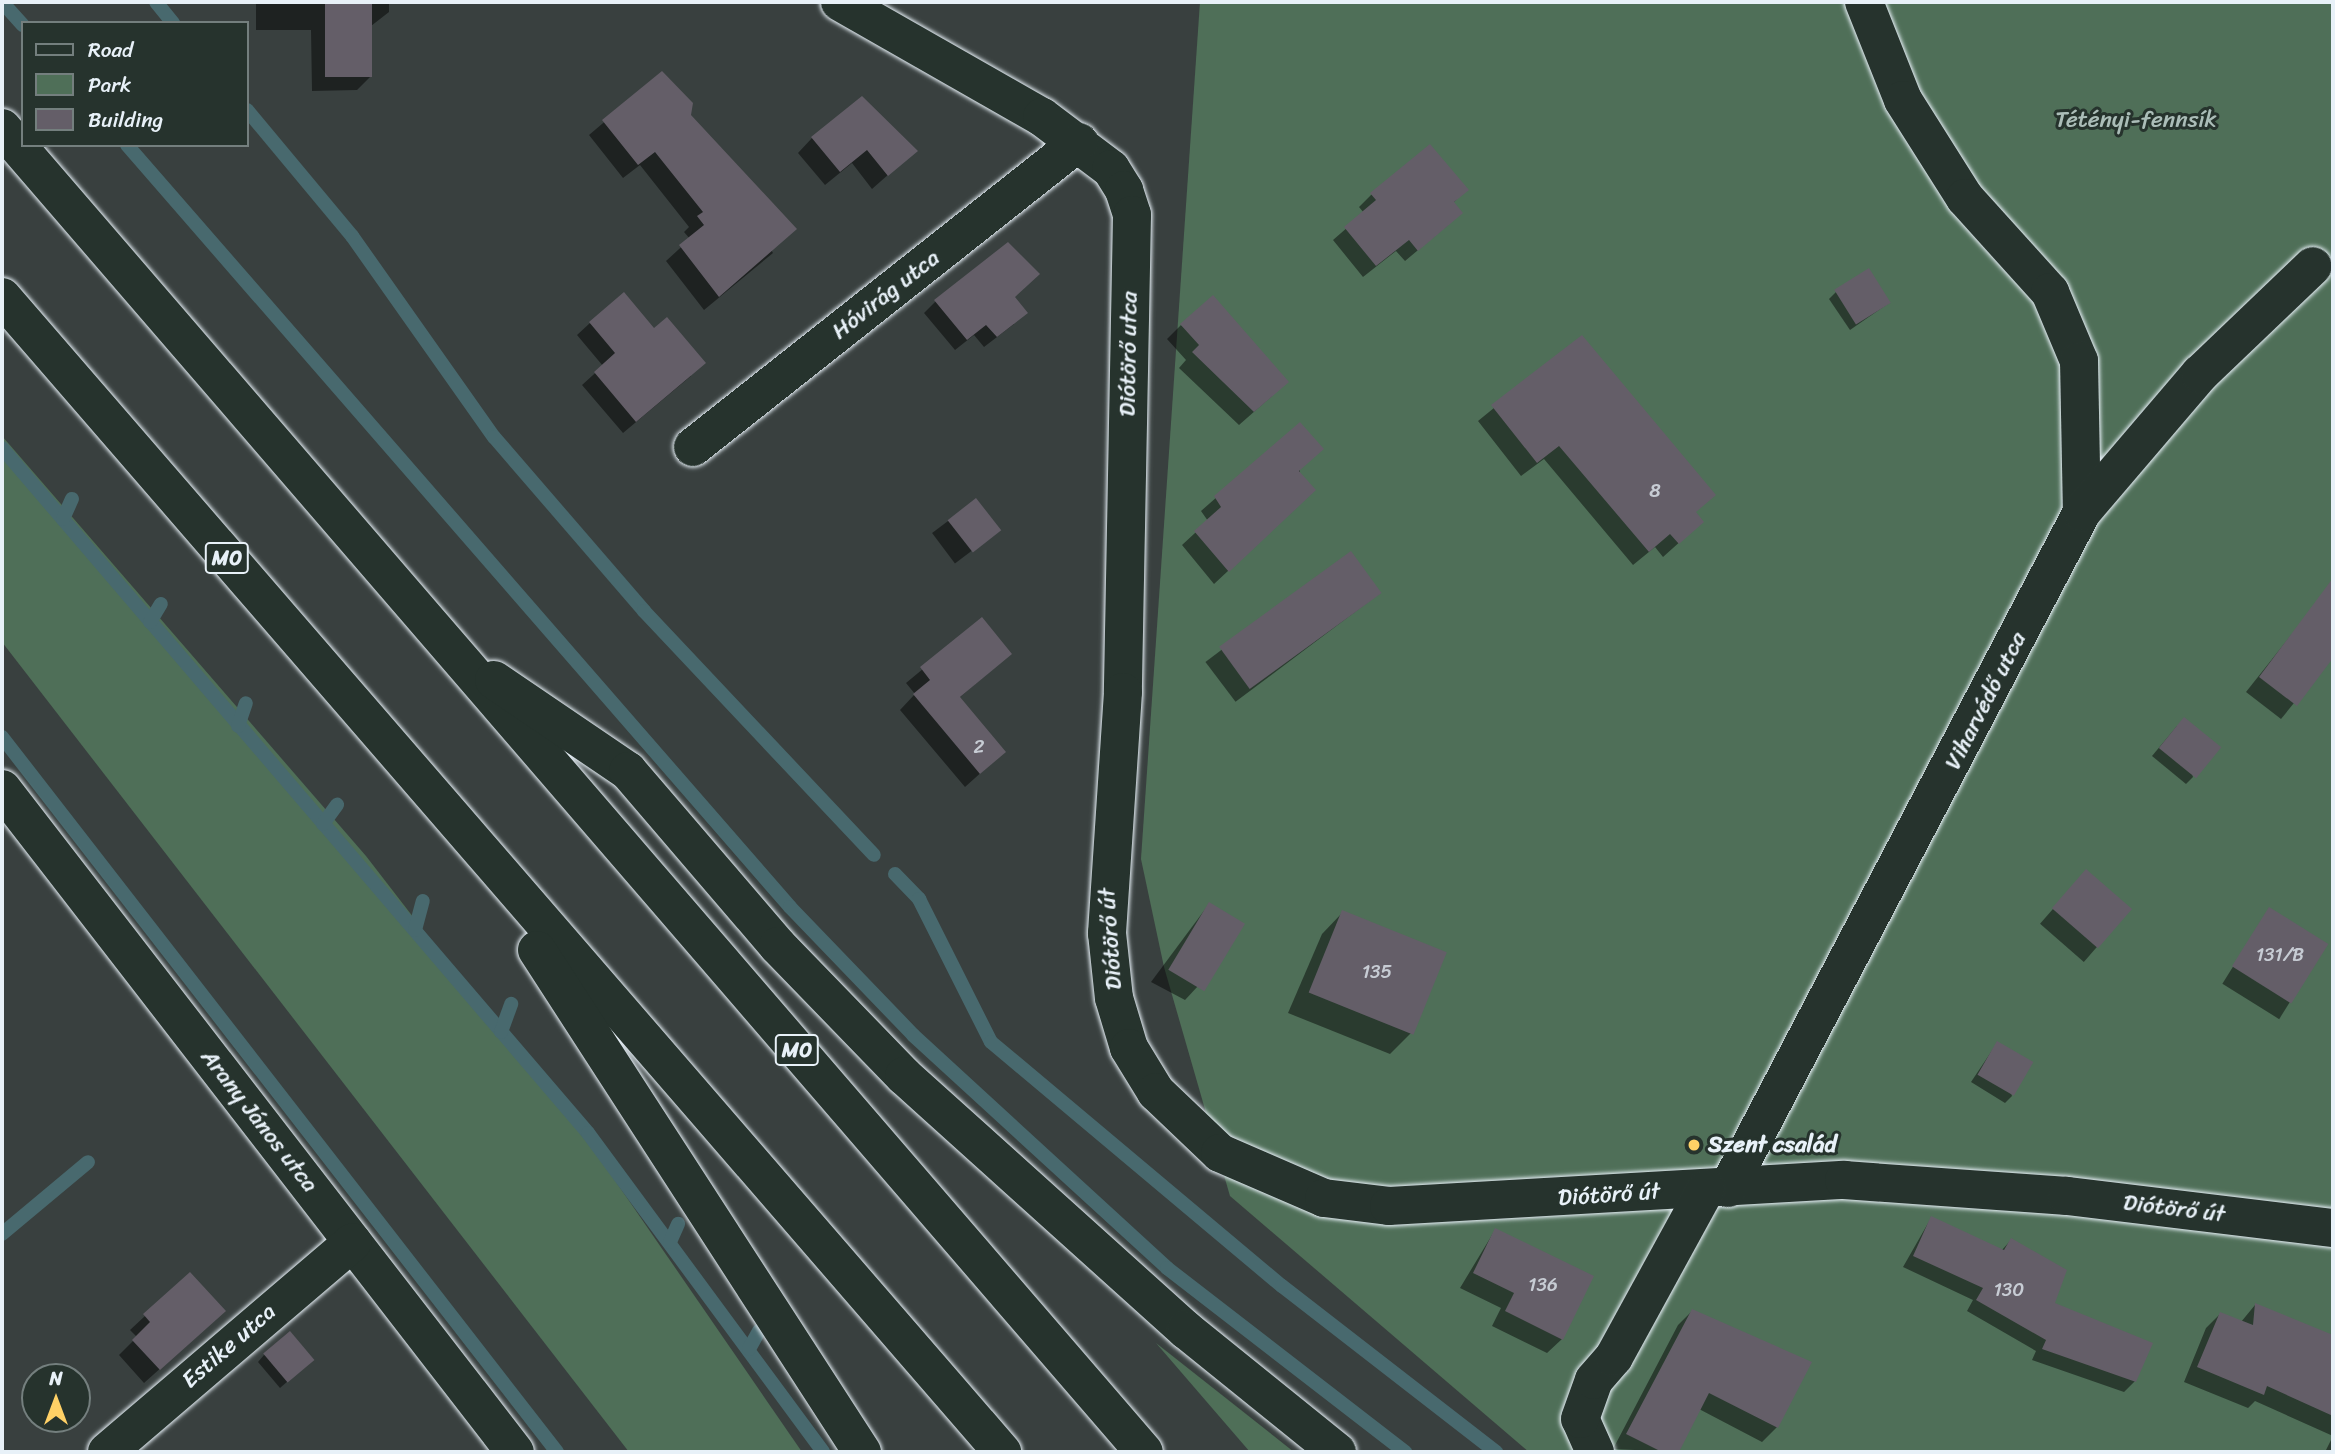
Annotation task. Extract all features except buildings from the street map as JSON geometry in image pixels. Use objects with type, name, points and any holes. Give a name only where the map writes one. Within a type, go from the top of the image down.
[{"type":"main road","name":"Diótörő utca","points":[[840,2],[1079,142],[1111,169],[1132,215],[1123,692],[1107,863]]},
{"type":"main road","points":[[1864,2],[1903,100],[1965,198],[2050,292],[2079,361],[2082,512]]},
{"type":"main road","name":"M0","points":[[2,128],[1144,1452]]},
{"type":"main road","name":"Hóvirág utca","points":[[693,447],[1079,142]]},
{"type":"main road","name":"Viharvédő utca","points":[[1595,1452],[1580,1419],[1594,1380],[1614,1357],[1717,1189],[2082,512],[2200,374],[2313,266]]},
{"type":"main road","name":"M0","points":[[2,297],[1002,1452]]},
{"type":"main road","points":[[449,649],[628,771],[778,946],[904,1076],[1186,1330],[1337,1452]]},
{"type":"main road","name":"Arany János utca","points":[[2,789],[515,1452]]},
{"type":"main road","points":[[452,819],[862,1452]]},
{"type":"main road","name":"Diótörő út","points":[[1107,863],[1114,998],[1129,1048],[1156,1092],[1220,1153],[1324,1198],[1389,1206],[1844,1181],[1967,1186],[2333,1228]]},
{"type":"main road","name":"Estike utca","points":[[107,1452],[353,1242]]},
{"type":"green space","name":"Tétényi-fennsík","points":[[1200,2],[2333,2],[2333,1452],[1529,1452],[1230,1196],[1164,967],[1141,859]]},
{"type":"green space","points":[[2,436],[366,856],[603,1163],[802,1452],[629,1452],[2,642]]},
{"type":"green space","points":[[1156,1343],[1294,1452],[1250,1452]]},
{"type":"waterway","points":[[2,2],[21,23]]},
{"type":"waterway","points":[[156,2],[171,21]]},
{"type":"waterway","points":[[248,111],[352,236],[494,437],[644,611],[874,855]]},
{"type":"waterway","points":[[129,147],[790,907],[913,1035],[1167,1268],[1405,1452]]},
{"type":"waterway","points":[[2,448],[588,1133],[823,1452]]},
{"type":"waterway","points":[[63,519],[72,499]]},
{"type":"waterway","points":[[150,622],[161,604]]},
{"type":"waterway","points":[[238,726],[246,703]]},
{"type":"waterway","points":[[2,737],[557,1452]]},
{"type":"waterway","points":[[323,824],[337,805]]},
{"type":"waterway","points":[[895,874],[919,899],[991,1042],[1282,1286],[1496,1452]]},
{"type":"waterway","points":[[415,930],[423,901]]},
{"type":"waterway","points":[[501,1032],[511,1004]]},
{"type":"waterway","points":[[2,1234],[88,1162]]},
{"type":"waterway","points":[[670,1242],[678,1224]]},
{"type":"waterway","points":[[749,1349],[759,1331]]},
{"type":"place","name":"Szent család","points":[[1694,1145]]}]
